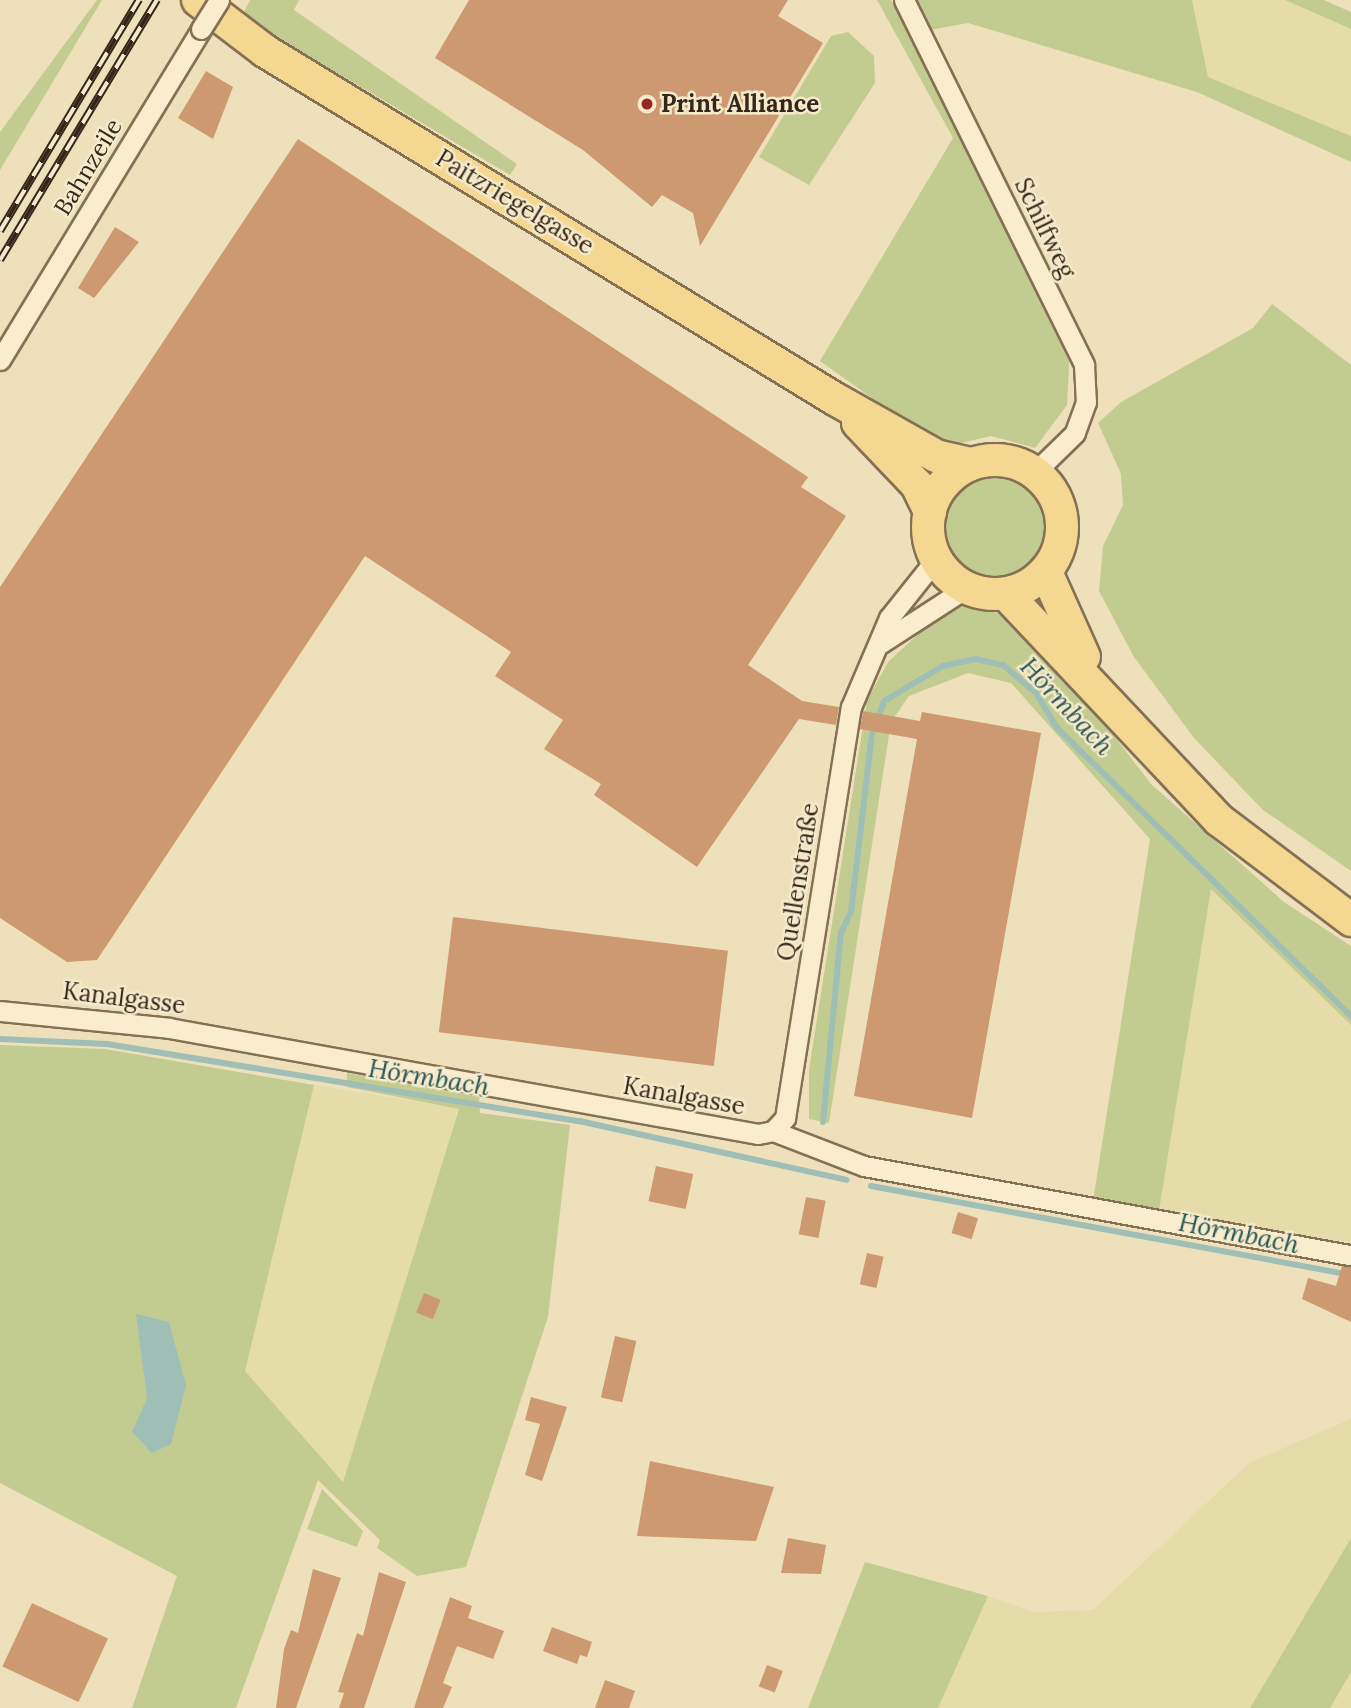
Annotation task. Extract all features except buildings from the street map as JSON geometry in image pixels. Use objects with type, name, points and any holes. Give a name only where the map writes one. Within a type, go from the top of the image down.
[{"type":"main road","name":"Paitzriegelgasse","points":[[200,14],[835,399],[936,456],[971,464]]},
{"type":"main road","name":"Paitzriegelgasse","points":[[835,399],[917,485],[930,512]]},
{"type":"main road","points":[[1006,594],[1046,572],[1058,553],[1062,520],[1051,488],[1035,472],[1004,460],[971,464],[944,483],[930,512],[936,559],[966,587],[1006,594],[1219,820],[1351,920]]},
{"type":"main road","points":[[1046,572],[1102,693]]},
{"type":"street","name":"Bahnzeile","points":[[0,360],[200,14],[219,0]]},
{"type":"street","name":"Schilfweg","points":[[904,0],[1084,365],[1086,402],[1074,433],[1035,472]]},
{"type":"street","name":"Quellenstraße","points":[[773,1131],[785,1118],[850,707],[881,643],[889,618],[936,559]]},
{"type":"street","points":[[881,643],[903,634],[932,605],[966,587]]},
{"type":"street","name":"Kanalgasse","points":[[0,1011],[169,1027],[758,1134],[773,1131],[864,1166],[1351,1255]]},
{"type":"shaded area","points":[[1192,0],[1285,0],[1351,29],[1351,136],[1208,77]]},
{"type":"shaded area","points":[[1211,888],[1351,1025],[1351,1243],[1159,1211]]},
{"type":"shaded area","points":[[314,1085],[459,1108],[343,1482],[245,1371]]},
{"type":"shaded area","points":[[1351,1419],[1351,1538],[1250,1708],[938,1708],[988,1596],[1033,1612],[1093,1610],[1249,1463]]},
{"type":"shaded area","points":[[1351,1672],[1351,1708],[1330,1708]]},
{"type":"green space","points":[[97,0],[102,0],[0,170],[0,132]]},
{"type":"green space","points":[[250,0],[299,0],[294,10],[517,164],[510,175],[278,38],[244,12]]},
{"type":"green space","points":[[877,0],[891,0],[995,188],[1070,347],[1067,405],[1035,448],[991,436],[953,445],[928,438],[820,361],[953,138]]},
{"type":"green space","points":[[911,0],[1192,0],[1208,77],[1351,136],[1351,162],[1197,92],[968,23],[930,30]]},
{"type":"green space","points":[[1285,0],[1324,0],[1351,12],[1351,29]]},
{"type":"green space","points":[[848,32],[874,56],[875,83],[809,185],[759,157],[831,36]]},
{"type":"green space","points":[[1272,304],[1351,365],[1351,871],[1263,810],[1194,738],[1134,657],[1099,591],[1103,546],[1123,505],[1121,474],[1098,423],[1121,402],[1253,328]]},
{"type":"green space","points":[[994,473],[1014,477],[1031,489],[1043,506],[1047,526],[1043,546],[1031,563],[1014,575],[994,579],[974,575],[957,563],[945,546],[941,526],[945,506],[957,489],[974,477]]},
{"type":"green space","points":[[961,606],[1004,614],[1034,632],[1151,784],[1284,902],[1351,946],[1351,1025],[1211,889],[1159,1211],[1093,1201],[1150,839],[1011,683],[968,673],[909,696],[891,722],[829,1123],[809,1119],[809,1070],[867,700],[888,662],[939,615]]},
{"type":"green space","points":[[0,1045],[105,1049],[314,1085],[245,1371],[343,1482],[459,1109],[347,1087],[347,1073],[479,1095],[480,1113],[570,1125],[548,1317],[466,1567],[417,1576],[377,1548],[380,1540],[318,1480],[236,1708],[132,1708],[177,1576],[0,1483]]},
{"type":"green space","points":[[322,1489],[363,1531],[357,1547],[307,1529]]},
{"type":"green space","points":[[1351,1538],[1351,1672],[1330,1708],[1250,1708]]},
{"type":"green space","points":[[865,1562],[988,1596],[938,1708],[808,1708]]},
{"type":"water","points":[[136,1314],[169,1322],[186,1385],[171,1444],[152,1453],[132,1432],[147,1398]]},
{"type":"waterway","name":"Hörmbach","points":[[823,1122],[841,933],[851,912],[872,733],[884,701],[943,666],[976,659],[1003,665],[1036,693],[1057,728],[1351,1016]]},
{"type":"waterway","name":"Hörmbach","points":[[0,1039],[107,1044],[579,1121],[847,1180]]},
{"type":"waterway","name":"Hörmbach","points":[[871,1186],[1351,1275]]},
{"type":"railway","points":[[0,231],[139,0]]},
{"type":"railway","points":[[0,260],[157,0]]},
{"type":"place","name":"Print Alliance","points":[[647,104]]}]
